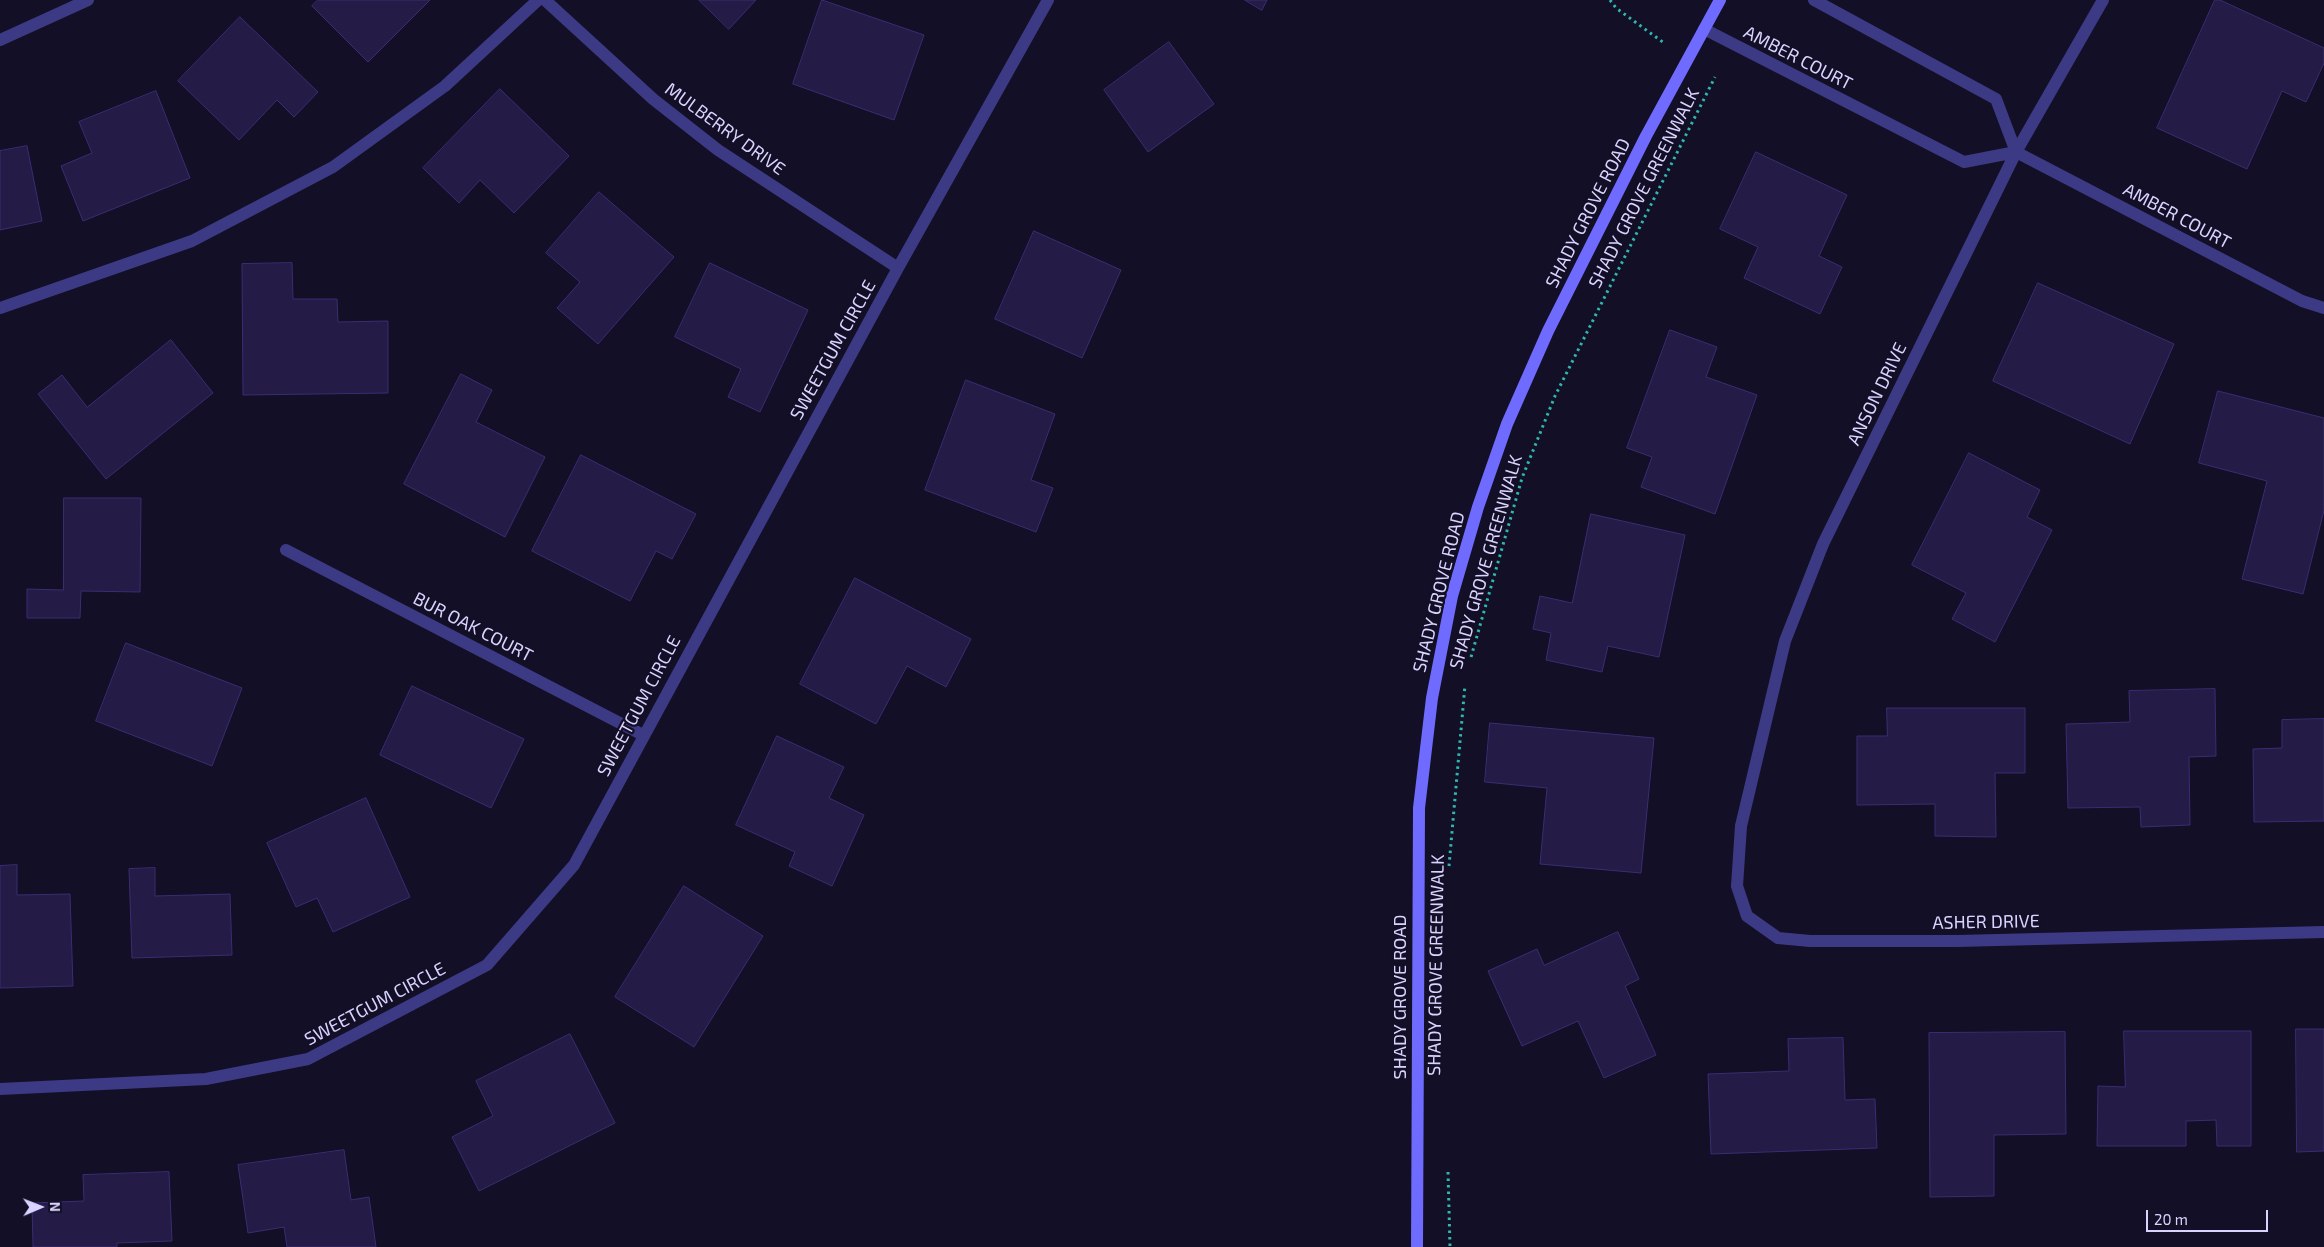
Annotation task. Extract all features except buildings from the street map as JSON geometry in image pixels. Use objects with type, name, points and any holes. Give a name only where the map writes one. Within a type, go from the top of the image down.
[{"type":"main road","name":"SHADY GROVE ROAD","points":[[1417,1247],[1420,808],[1432,698],[1452,596],[1478,507],[1507,424],[1548,331],[1595,235],[1686,60],[1720,0]]},
{"type":"street","points":[[0,40],[88,0]]},
{"type":"street","points":[[0,308],[192,241],[333,167],[445,86],[538,0]]},
{"type":"street","name":"MULBERRY DRIVE","points":[[545,0],[653,99],[718,150],[898,268]]},
{"type":"street","name":"SWEETGUM CIRCLE","points":[[0,1089],[206,1079],[308,1059],[486,965],[574,865],[898,268],[1048,0]]},
{"type":"street","points":[[1814,0],[1996,99],[2016,152]]},
{"type":"street","name":"ANSON DRIVE","points":[[1740,826],[1785,641],[1823,544],[2016,152],[2103,0]]},
{"type":"street","name":"AMBER COURT","points":[[1704,30],[1964,162],[2016,152],[2302,301],[2324,308]]},
{"type":"street","name":"BUR OAK COURT","points":[[286,550],[643,735]]},
{"type":"street","name":"ASHER DRIVE","points":[[1740,826],[1738,886],[1747,916],[1778,938],[1810,941],[1958,941],[2324,932]]},
{"type":"path","name":"SHADY GROVE GREENWALK","points":[[1610,0],[1616,8],[1686,60]]},
{"type":"path","name":"SHADY GROVE GREENWALK","points":[[1469,663],[1522,478],[1555,396],[1715,77]]},
{"type":"path","name":"SHADY GROVE GREENWALK","points":[[1448,873],[1466,682]]},
{"type":"path","points":[[1448,1170],[1450,1247]]}]
